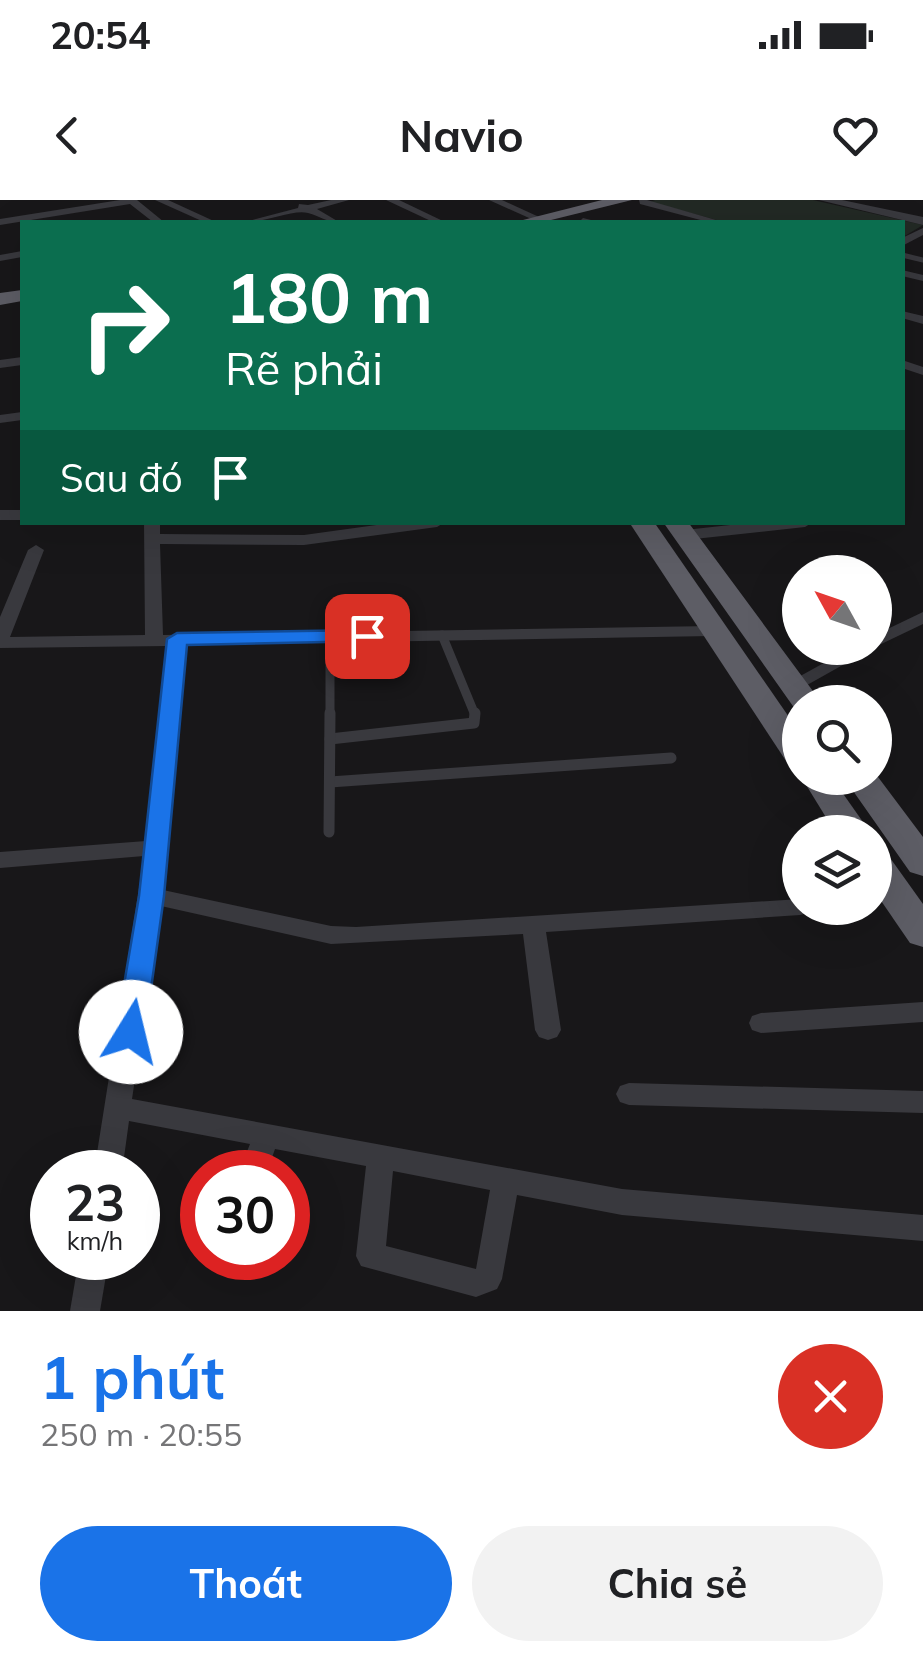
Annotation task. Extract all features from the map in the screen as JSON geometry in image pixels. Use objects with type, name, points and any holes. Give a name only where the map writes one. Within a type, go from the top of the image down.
[{"type":"highway","points":[[549,220],[645,201]]},
{"type":"highway","points":[[643,525],[782,730]]},
{"type":"highway","points":[[680,529],[793,685]]},
{"type":"highway","points":[[873,795],[923,863]]},
{"type":"highway","points":[[892,905],[923,934]]},
{"type":"street","points":[[53,200],[64,211]]},
{"type":"street","points":[[0,208],[5,221],[132,200],[157,220]]},
{"type":"street","points":[[160,200],[207,220]]},
{"type":"street","points":[[286,200],[330,220]]},
{"type":"street","points":[[258,220],[344,200]]},
{"type":"street","points":[[391,200],[436,220]]},
{"type":"street","points":[[494,200],[534,220]]},
{"type":"street","points":[[825,200],[923,220]]},
{"type":"street","points":[[645,201],[711,220]]},
{"type":"street","points":[[111,1150],[152,896],[156,848],[166,640],[152,531],[282,542],[398,525]]},
{"type":"street","points":[[680,529],[751,525]]},
{"type":"street","points":[[36,550],[0,641],[712,631]]},
{"type":"street","points":[[892,633],[923,616]]},
{"type":"street","points":[[813,685],[840,665]]},
{"type":"street","points":[[0,860],[156,848]]},
{"type":"street","points":[[152,896],[331,934],[782,907]]},
{"type":"street","points":[[533,924],[548,1030]]},
{"type":"street","points":[[760,1022],[923,1012]]},
{"type":"street","points":[[630,1094],[923,1102]]},
{"type":"street","points":[[118,1108],[656,1206],[923,1228]]},
{"type":"street","points":[[261,1150],[267,1134]]},
{"type":"street","points":[[382,1154],[370,1256],[476,1283],[487,1278],[490,1270],[506,1179]]},
{"type":"street","points":[[85,1311],[90,1280]]},
{"type":"lane","points":[[330,739],[474,722],[475,711],[442,635]]},
{"type":"lane","points":[[330,637],[330,832]]},
{"type":"lane","points":[[330,782],[670,758]]},
{"type":"shaded area","points":[[813,200],[901,220],[717,220],[650,202]]},
{"type":"shaded area","points":[[905,221],[923,225],[905,236]]},
{"type":"route","points":[[131,1032],[152,896],[177,639],[367,636]]}]
